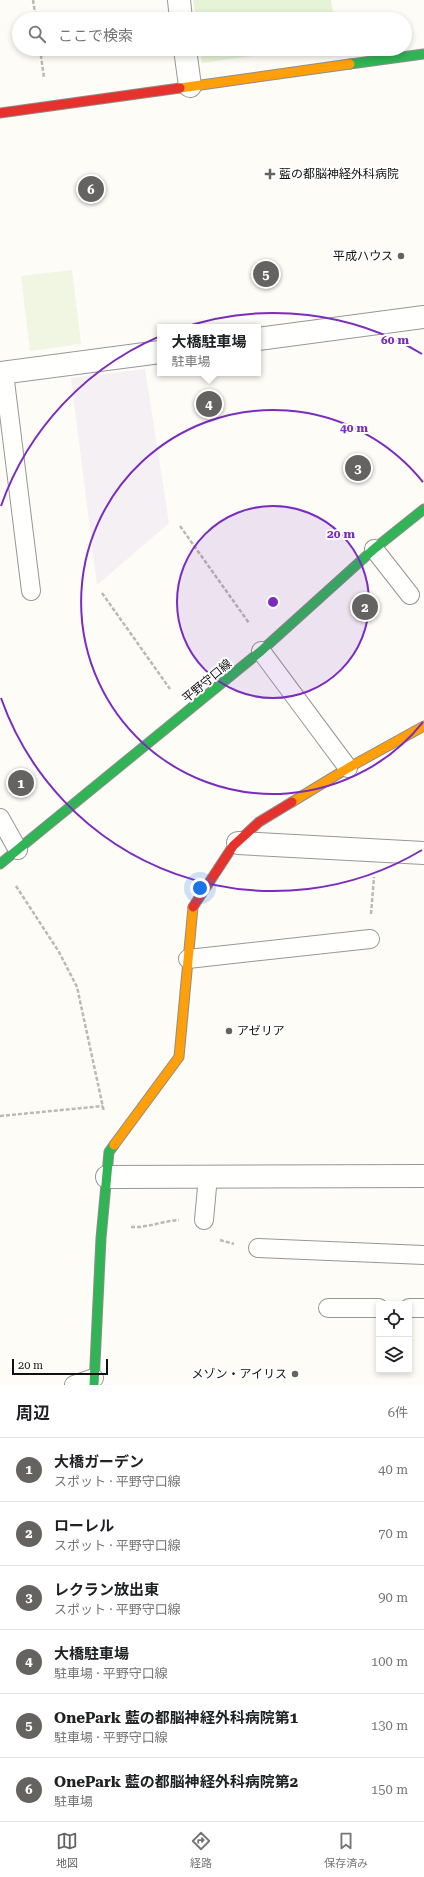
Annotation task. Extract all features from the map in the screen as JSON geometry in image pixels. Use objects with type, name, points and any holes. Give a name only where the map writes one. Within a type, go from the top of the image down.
[{"type":"street","points":[[179,0],[180,12]]},
{"type":"street","points":[[412,56],[424,54]]},
{"type":"street","points":[[186,56],[190,86]]},
{"type":"street","points":[[0,113],[409,56]]},
{"type":"street","points":[[261,339],[424,317]]},
{"type":"street","points":[[2,373],[157,352]]},
{"type":"street","name":"平野守口線","points":[[1,864],[264,649],[374,549],[424,509]]},
{"type":"street","points":[[94,1381],[102,1238],[109,1154],[179,1057],[193,906],[233,846],[238,843],[258,822],[348,768],[424,726]]},
{"type":"street","points":[[238,843],[424,853]]},
{"type":"street","points":[[107,1177],[424,1176]]},
{"type":"lane","points":[[2,373],[31,591]]},
{"type":"lane","points":[[374,549],[410,596]]},
{"type":"lane","points":[[264,649],[348,768]]},
{"type":"lane","points":[[0,818],[18,850]]},
{"type":"lane","points":[[188,959],[370,939]]},
{"type":"lane","points":[[204,1220],[208,1176]]},
{"type":"lane","points":[[258,1248],[424,1255]]},
{"type":"lane","points":[[328,1308],[376,1308]]},
{"type":"lane","points":[[412,1308],[424,1308]]},
{"type":"lane","points":[[74,1385],[94,1381]]},
{"type":"path","points":[[33,0],[35,12]]},
{"type":"path","points":[[180,526],[264,649]]},
{"type":"path","points":[[102,593],[187,713]]},
{"type":"path","points":[[370,939],[376,851]]},
{"type":"path","points":[[1,864],[59,952],[77,987],[103,1106],[109,1154]]},
{"type":"path","points":[[0,1116],[103,1106]]},
{"type":"shaded area","points":[[145,369],[169,523],[97,585],[71,378]]},
{"type":"green space","points":[[193,0],[331,0],[333,12],[195,12]]},
{"type":"green space","points":[[201,56],[252,56],[202,63]]},
{"type":"green space","points":[[72,270],[81,344],[30,351],[21,276]]},
{"type":"traffic: fast","points":[[412,56],[424,54]]},
{"type":"traffic: fast","points":[[350,64],[409,56]]},
{"type":"traffic: fast","points":[[0,864],[261,651],[374,549],[424,509]]},
{"type":"traffic: fast","points":[[94,1385],[101,1238],[109,1152],[114,1145]]},
{"type":"traffic: slow","points":[[180,88],[350,64]]},
{"type":"traffic: slow","points":[[292,802],[348,768],[424,726]]},
{"type":"traffic: slow","points":[[114,1145],[179,1057],[193,907]]},
{"type":"traffic: jam","points":[[0,113],[180,88]]},
{"type":"traffic: jam","points":[[193,907],[233,846],[259,822],[292,802]]},
{"type":"place","name":"藍の都脳神経外科病院","points":[[270,174]]},
{"type":"place","name":"OnePark 藍の都脳神経外科病院第2","points":[[91,189]]},
{"type":"place","name":"平成ハウス","points":[[401,256]]},
{"type":"place","name":"OnePark 藍の都脳神経外科病院第1","points":[[266,274]]},
{"type":"place","name":"大橋駐車場","points":[[209,404]]},
{"type":"place","name":"レクラン放出東","points":[[358,468]]},
{"type":"place","name":"ローレル","points":[[365,607]]},
{"type":"place","name":"大橋ガーデン","points":[[21,783]]},
{"type":"place","name":"アゼリア","points":[[229,1031]]},
{"type":"place","name":"メゾン・アイリス","points":[[295,1374]]}]
